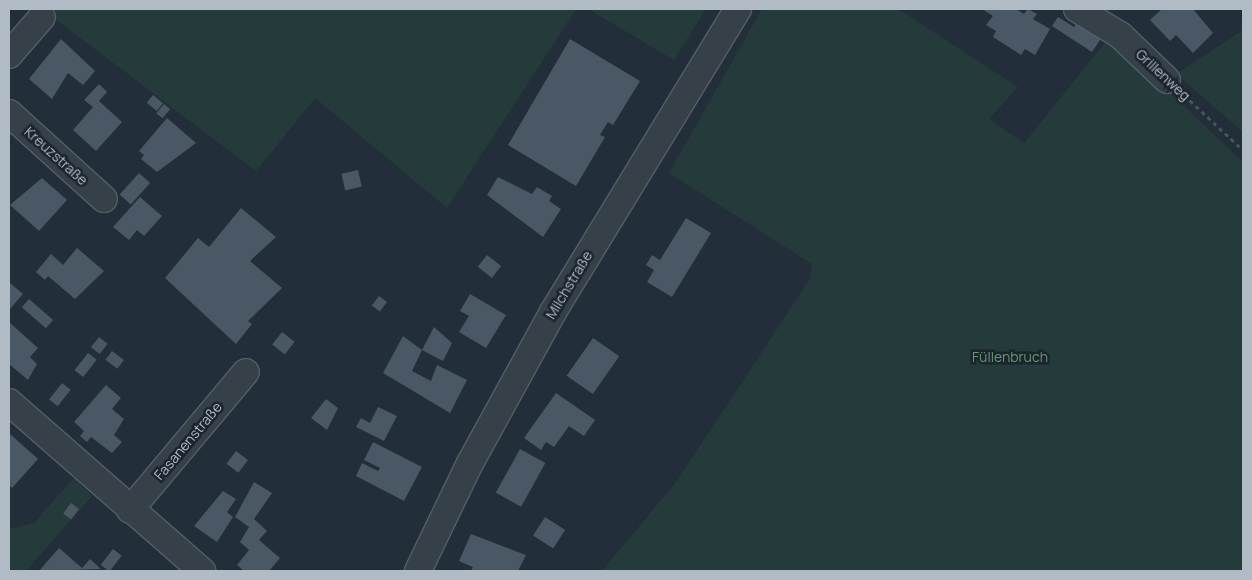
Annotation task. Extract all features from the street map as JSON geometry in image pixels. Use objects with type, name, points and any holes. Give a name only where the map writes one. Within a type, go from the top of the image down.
[{"type":"street","name":"Milchstraße","points":[[418,571],[470,463],[552,312],[738,9]]},
{"type":"street","name":"Grillenweg","points":[[1077,9],[1120,35],[1167,80]]},
{"type":"street","points":[[9,55],[42,17]]},
{"type":"street","name":"Kreuzstraße","points":[[9,112],[104,199]]},
{"type":"street","name":"Fasanenstraße","points":[[130,510],[246,372]]},
{"type":"street","points":[[9,402],[130,510],[202,571]]},
{"type":"path","name":"Grillenweg","points":[[1167,80],[1243,150]]},
{"type":"green space","points":[[42,9],[576,9],[447,208],[315,98],[256,171]]},
{"type":"green space","points":[[588,9],[706,9],[674,60]]},
{"type":"green space","name":"Füllenbruch","points":[[762,9],[898,9],[1018,87],[989,119],[1024,143],[1107,40],[1120,46],[1243,162],[1243,571],[602,571],[676,482],[810,279],[812,264],[669,173]]},
{"type":"green space","points":[[1243,30],[1243,132],[1176,74]]},
{"type":"green space","points":[[74,478],[92,496],[26,571],[9,571],[9,529],[34,523]]},
{"type":"building","points":[[982,9],[1016,9],[1024,14],[1028,9],[1037,14],[1033,19],[1050,29],[1035,55],[1025,49],[1021,55],[993,37],[996,31],[986,25],[993,16]]},
{"type":"building","points":[[1162,9],[1193,9],[1213,33],[1193,53],[1176,35],[1170,41],[1150,20]]},
{"type":"building","points":[[1058,17],[1074,27],[1078,22],[1102,37],[1092,52],[1052,26]]},
{"type":"building","points":[[61,39],[95,71],[83,85],[68,73],[52,99],[29,79]]},
{"type":"building","points":[[570,39],[640,81],[613,125],[608,122],[600,135],[605,137],[576,186],[508,145]]},
{"type":"building","points":[[99,84],[107,92],[99,101],[122,122],[96,151],[73,130],[93,107],[84,100]]},
{"type":"building","points":[[153,95],[163,103],[157,111],[147,103]]},
{"type":"building","points":[[164,104],[170,109],[162,118],[156,113]]},
{"type":"building","points":[[167,118],[196,143],[157,172],[141,159],[144,155],[139,151]]},
{"type":"building","points":[[358,170],[362,187],[345,190],[341,174]]},
{"type":"building","points":[[139,173],[150,183],[131,205],[120,195]]},
{"type":"building","points":[[498,177],[532,194],[537,187],[552,196],[549,201],[561,209],[543,237],[487,195]]},
{"type":"building","points":[[42,178],[67,200],[39,231],[10,205]]},
{"type":"building","points":[[140,197],[162,216],[144,236],[137,230],[129,240],[113,227]]},
{"type":"building","points":[[241,208],[276,237],[250,261],[282,288],[248,321],[252,324],[236,344],[165,278],[198,238],[209,247]]},
{"type":"building","points":[[686,218],[711,233],[672,297],[647,282],[654,270],[646,265],[652,255],[660,260]]},
{"type":"building","points":[[77,248],[104,271],[75,299],[48,276],[45,280],[36,272],[51,254],[63,265]]},
{"type":"building","points":[[487,255],[501,266],[492,278],[478,267]]},
{"type":"building","points":[[9,282],[23,294],[10,309],[9,308]]},
{"type":"building","points":[[470,294],[506,315],[486,348],[459,332],[469,316],[460,311]]},
{"type":"building","points":[[379,296],[387,302],[380,312],[372,306]]},
{"type":"building","points":[[29,299],[53,320],[46,328],[22,307]]},
{"type":"building","points":[[9,322],[38,348],[30,357],[37,364],[28,380],[9,364]]},
{"type":"building","points":[[434,327],[452,343],[443,361],[422,350]]},
{"type":"building","points":[[282,332],[295,342],[285,354],[272,345]]},
{"type":"building","points":[[403,336],[422,350],[412,371],[431,381],[437,365],[467,380],[450,413],[383,373]]},
{"type":"building","points":[[99,337],[108,344],[100,354],[91,347]]},
{"type":"building","points":[[593,338],[619,356],[593,394],[567,376]]},
{"type":"building","points":[[112,351],[124,360],[117,369],[105,360]]},
{"type":"building","points":[[88,353],[97,360],[83,377],[74,370]]},
{"type":"building","points":[[62,383],[71,390],[58,406],[49,400]]},
{"type":"building","points":[[106,385],[121,398],[112,409],[124,419],[114,435],[122,442],[112,453],[91,437],[87,442],[80,436],[84,431],[74,422]]},
{"type":"building","points":[[556,393],[595,420],[584,436],[569,426],[554,447],[546,442],[541,450],[524,438]]},
{"type":"building","points":[[326,399],[338,408],[327,430],[311,418]]},
{"type":"building","points":[[378,407],[397,416],[384,441],[356,427],[361,418],[370,423]]},
{"type":"building","points":[[9,433],[38,459],[12,488],[9,485]]},
{"type":"building","points":[[373,442],[422,467],[404,501],[356,476],[362,463],[378,471],[380,468],[364,460]]},
{"type":"building","points":[[520,449],[545,463],[521,507],[496,493]]},
{"type":"building","points":[[236,451],[248,460],[238,473],[226,464]]},
{"type":"building","points":[[254,482],[272,493],[254,519],[267,531],[259,540],[280,558],[269,571],[244,571],[237,565],[249,550],[240,542],[249,527],[235,517]]},
{"type":"building","points":[[223,491],[236,499],[227,512],[233,517],[217,542],[194,526]]},
{"type":"building","points":[[71,503],[79,509],[71,519],[63,513]]},
{"type":"building","points":[[545,517],[565,530],[553,549],[533,535]]},
{"type":"building","points":[[471,534],[526,555],[518,571],[471,571],[473,567],[459,561]]},
{"type":"building","points":[[59,548],[82,568],[90,559],[101,569],[39,571]]},
{"type":"building","points":[[113,549],[122,556],[110,571],[101,565]]}]
